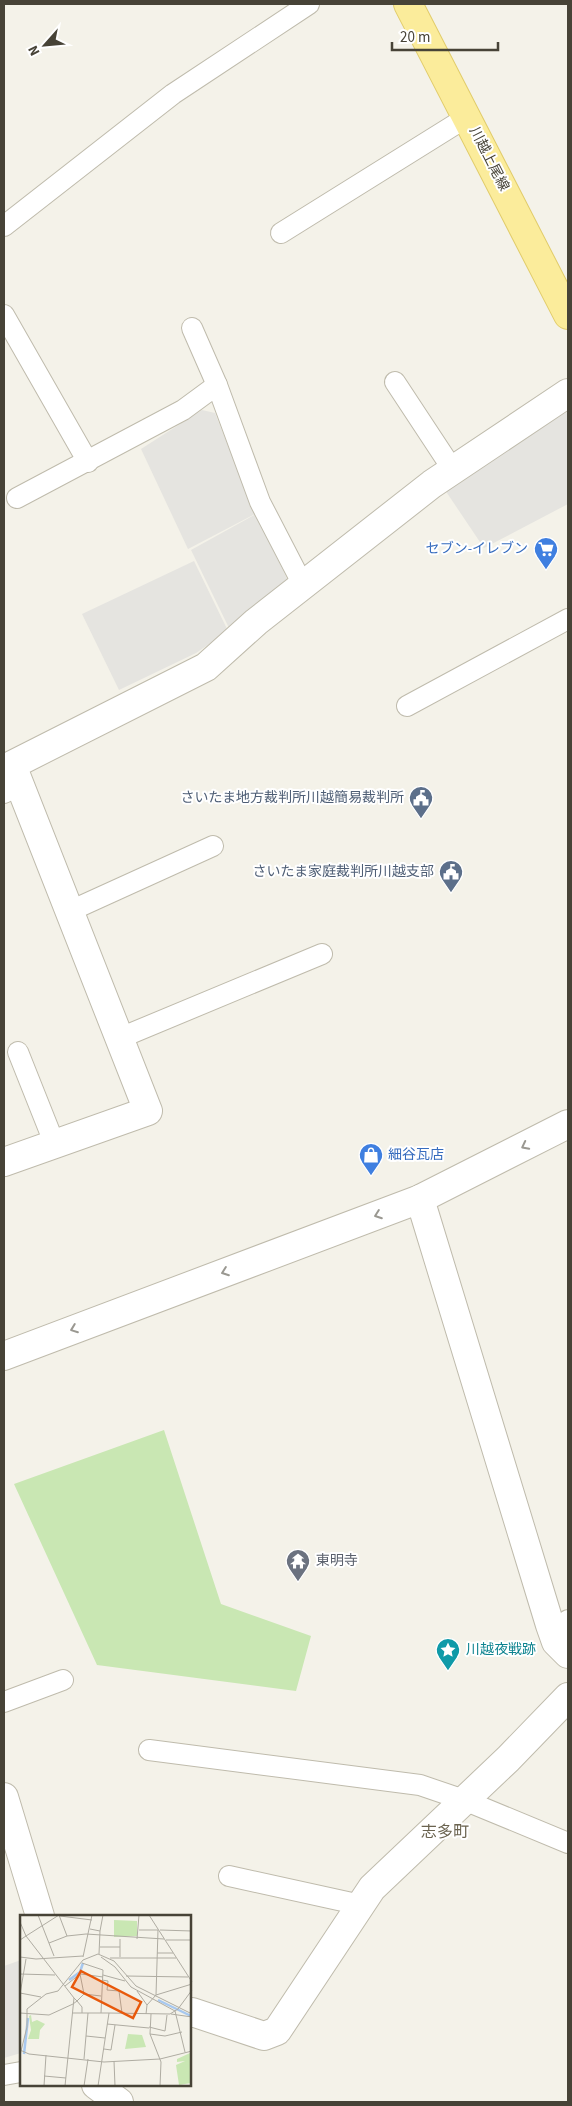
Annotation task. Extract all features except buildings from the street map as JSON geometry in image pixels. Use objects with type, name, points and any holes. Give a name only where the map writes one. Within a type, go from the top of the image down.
[{"type":"main road","name":"川越上尾線","points":[[408,4],[568,315]]},
{"type":"street","points":[[4,1162],[148,1111],[70,911],[10,773],[206,667],[256,622],[432,484],[568,393]]},
{"type":"street","points":[[4,1356],[420,1199],[568,1124]]},
{"type":"street","points":[[420,1199],[564,1639]]},
{"type":"street","points":[[191,2012],[264,2036],[278,2031],[372,1888],[568,1697]]},
{"type":"street","points":[[4,1797],[40,1915]]},
{"type":"street","points":[[96,2086],[120,2102]]},
{"type":"lane","points":[[4,226],[173,94],[309,4]]},
{"type":"lane","points":[[281,233],[467,117]]},
{"type":"lane","points":[[4,316],[88,462]]},
{"type":"lane","points":[[192,328],[217,385],[260,502],[303,585]]},
{"type":"lane","points":[[395,382],[453,470]]},
{"type":"lane","points":[[18,498],[183,410],[217,385]]},
{"type":"lane","points":[[407,706],[568,619]]},
{"type":"lane","points":[[70,911],[213,846]]},
{"type":"lane","points":[[120,1038],[322,954]]},
{"type":"lane","points":[[18,1052],[55,1145]]},
{"type":"lane","points":[[4,1702],[63,1680]]},
{"type":"lane","points":[[149,1750],[420,1785],[464,1800],[568,1843]]},
{"type":"lane","points":[[229,1876],[361,1905]]},
{"type":"lane","points":[[4,2075],[20,2072]]},
{"type":"green space","points":[[164,1430],[221,1604],[311,1636],[296,1691],[97,1665],[14,1484]]},
{"type":"shaded area","points":[[568,403],[568,504],[484,548],[445,490]]},
{"type":"shaded area","points":[[202,410],[215,413],[255,514],[188,549],[141,449]]},
{"type":"shaded area","points":[[256,514],[289,583],[229,628],[191,550]]},
{"type":"shaded area","points":[[194,561],[228,631],[196,653],[119,690],[82,614]]},
{"type":"shaded area","points":[[20,1960],[20,2053],[4,2058],[4,1966]]},
{"type":"place","name":"セブン-イレブン","points":[[546,570]]},
{"type":"place","name":"さいたま地方裁判所川越簡易裁判所","points":[[421,819]]},
{"type":"place","name":"さいたま家庭裁判所川越支部","points":[[451,893]]},
{"type":"place","name":"細谷瓦店","points":[[371,1176]]},
{"type":"place","name":"東明寺","points":[[298,1582]]},
{"type":"place","name":"川越夜戦跡","points":[[448,1671]]},
{"type":"district","name":"志多町","points":[[445,1832]]}]
